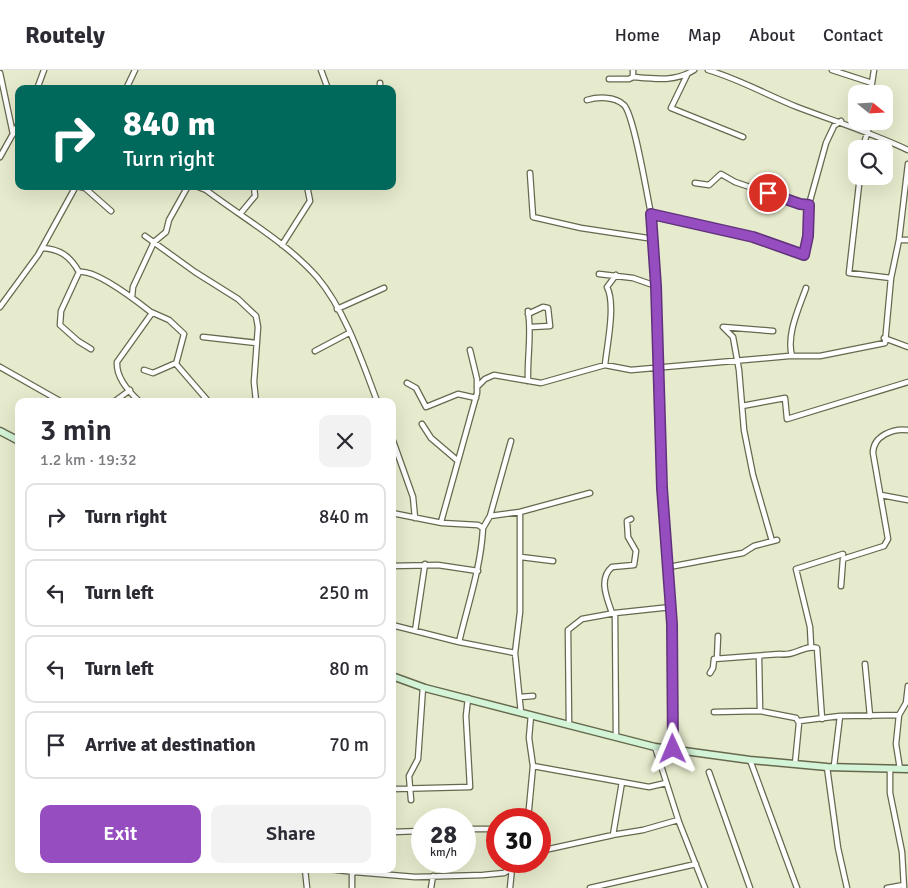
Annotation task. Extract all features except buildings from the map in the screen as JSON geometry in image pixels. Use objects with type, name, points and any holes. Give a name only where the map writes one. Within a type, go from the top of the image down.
[{"type":"street","points":[[38,85],[44,70]]},
{"type":"street","points":[[128,85],[135,70]]},
{"type":"street","points":[[321,70],[327,85]]},
{"type":"street","points":[[633,70],[633,77]]},
{"type":"street","points":[[609,80],[629,80],[633,77],[658,79],[686,75],[694,70]]},
{"type":"street","points":[[708,70],[798,107],[868,132],[908,150]]},
{"type":"street","points":[[832,70],[872,83],[874,70]]},
{"type":"street","points":[[0,73],[13,134]]},
{"type":"street","points":[[686,75],[671,108],[742,137]]},
{"type":"street","points":[[587,100],[595,98],[610,99],[624,105],[632,120],[651,214],[656,286],[662,488],[671,607],[673,749]]},
{"type":"street","points":[[651,214],[753,237],[804,255],[808,236],[809,205],[826,143],[834,126],[841,122]]},
{"type":"street","points":[[0,157],[15,130]]},
{"type":"street","points":[[865,140],[868,132]]},
{"type":"street","points":[[887,340],[891,278],[899,240],[908,164]]},
{"type":"street","points":[[530,173],[533,217],[581,228],[654,239]]},
{"type":"street","points":[[695,183],[709,184],[721,174],[735,182],[800,204],[809,205]]},
{"type":"street","points":[[859,185],[849,273],[891,278]]},
{"type":"street","points":[[0,307],[42,248],[75,190]]},
{"type":"street","points":[[87,190],[111,211]]},
{"type":"street","points":[[132,297],[133,287],[154,242],[166,232],[169,220],[186,190]]},
{"type":"street","points":[[206,190],[282,245],[317,278],[349,333],[376,398]]},
{"type":"street","points":[[240,214],[255,196],[254,190]]},
{"type":"street","points":[[282,245],[310,201],[308,190]]},
{"type":"street","points":[[145,236],[238,299],[256,316],[258,327],[254,382],[256,398]]},
{"type":"street","points":[[899,240],[908,240]]},
{"type":"street","points":[[42,248],[57,249],[74,262],[79,272]]},
{"type":"street","points":[[79,272],[84,271],[132,297],[151,312],[169,320],[184,334],[176,363]]},
{"type":"street","points":[[79,272],[61,311],[60,325],[78,341],[91,349]]},
{"type":"street","points":[[599,274],[633,278],[656,286]]},
{"type":"street","points":[[605,365],[611,306],[611,295],[607,287],[616,276]]},
{"type":"street","points":[[336,309],[384,288]]},
{"type":"street","points":[[792,356],[790,345],[795,321],[806,288]]},
{"type":"street","points":[[528,381],[527,356],[531,327],[528,313],[543,307],[548,308],[550,326],[531,327]]},
{"type":"street","points":[[137,398],[120,379],[117,362],[151,312]]},
{"type":"street","points":[[669,567],[743,553],[754,546],[774,540],[753,475],[744,430],[733,337],[723,327],[773,331]]},
{"type":"street","points":[[315,351],[349,333]]},
{"type":"street","points":[[202,337],[257,343]]},
{"type":"street","points":[[477,387],[485,379],[494,375],[541,383],[605,365],[631,370],[792,356],[820,356],[887,340],[901,342],[908,347]]},
{"type":"street","points":[[441,522],[476,398],[477,379],[470,350]]},
{"type":"street","points":[[144,370],[153,373],[176,363]]},
{"type":"street","points":[[176,363],[205,398]]},
{"type":"street","points":[[0,367],[55,398]]},
{"type":"street","points":[[742,406],[785,398],[786,419],[908,382]]},
{"type":"street","points":[[407,383],[416,388],[426,407],[458,394],[476,398]]},
{"type":"street","points":[[118,398],[130,390]]},
{"type":"street","points":[[422,424],[431,438],[458,460]]},
{"type":"street","points":[[841,586],[842,565],[845,558],[884,546],[887,543],[887,526],[874,447],[881,436],[900,429],[908,430]]},
{"type":"street","points":[[0,431],[15,439]]},
{"type":"street","points":[[459,642],[478,571],[483,528],[490,516],[511,441]]},
{"type":"street","points":[[396,449],[413,497],[415,517]]},
{"type":"street","points":[[490,516],[520,512],[590,493]]},
{"type":"street","points":[[881,495],[908,500]]},
{"type":"street","points":[[520,512],[520,612],[515,653],[521,713]]},
{"type":"street","points":[[396,514],[441,522],[478,525],[483,528]]},
{"type":"street","points":[[616,737],[614,613],[606,595],[605,577],[612,567],[634,564],[636,551],[628,538],[627,521],[631,519]]},
{"type":"street","points":[[812,646],[810,627],[796,570],[844,554]]},
{"type":"street","points":[[521,557],[553,561]]},
{"type":"street","points":[[396,566],[425,564],[478,571]]},
{"type":"street","points":[[415,631],[425,564]]},
{"type":"street","points":[[569,725],[568,630],[582,619],[614,613],[671,607]]},
{"type":"street","points":[[396,626],[459,642],[515,653]]},
{"type":"street","points":[[710,673],[713,668],[714,659],[717,658],[718,636]]},
{"type":"street","points":[[717,658],[791,655],[812,646]]},
{"type":"street","points":[[812,646],[817,648],[822,719]]},
{"type":"street","points":[[759,657],[760,711]]},
{"type":"street","points":[[865,664],[870,716]]},
{"type":"street","points":[[396,677],[422,687],[655,747],[750,760],[890,770],[904,770],[896,744],[899,714],[906,703],[908,686]]},
{"type":"street","points":[[411,800],[410,776],[418,759],[422,687]]},
{"type":"street","points":[[520,697],[533,696]]},
{"type":"street","points":[[396,789],[470,787],[466,716],[468,698]]},
{"type":"street","points":[[714,712],[760,711],[790,716],[799,721],[840,716],[899,714]]},
{"type":"street","points":[[529,808],[533,766],[529,738],[531,715]]},
{"type":"street","points":[[840,716],[831,766],[838,848],[847,888]]},
{"type":"street","points":[[795,764],[799,721]]},
{"type":"street","points":[[655,747],[678,820],[705,888]]},
{"type":"street","points":[[750,760],[797,888]]},
{"type":"street","points":[[533,766],[649,787],[666,782]]},
{"type":"street","points":[[887,888],[904,886],[906,872],[890,794],[890,770]]},
{"type":"street","points":[[709,772],[750,888]]},
{"type":"street","points":[[612,835],[622,782]]},
{"type":"street","points":[[551,848],[643,830],[678,820]]},
{"type":"street","points":[[396,832],[411,831]]},
{"type":"street","points":[[590,888],[696,864]]},
{"type":"street","points":[[305,873],[307,888]]},
{"type":"street","points":[[352,888],[354,873]]},
{"type":"street","points":[[374,873],[433,876],[504,873]]},
{"type":"street","points":[[510,888],[512,873]]},
{"type":"street","points":[[431,888],[433,876]]},
{"type":"route","points":[[673,749],[672,624],[659,436],[656,286],[651,214],[753,237],[804,255],[808,236],[809,205],[800,204],[768,193]]}]
